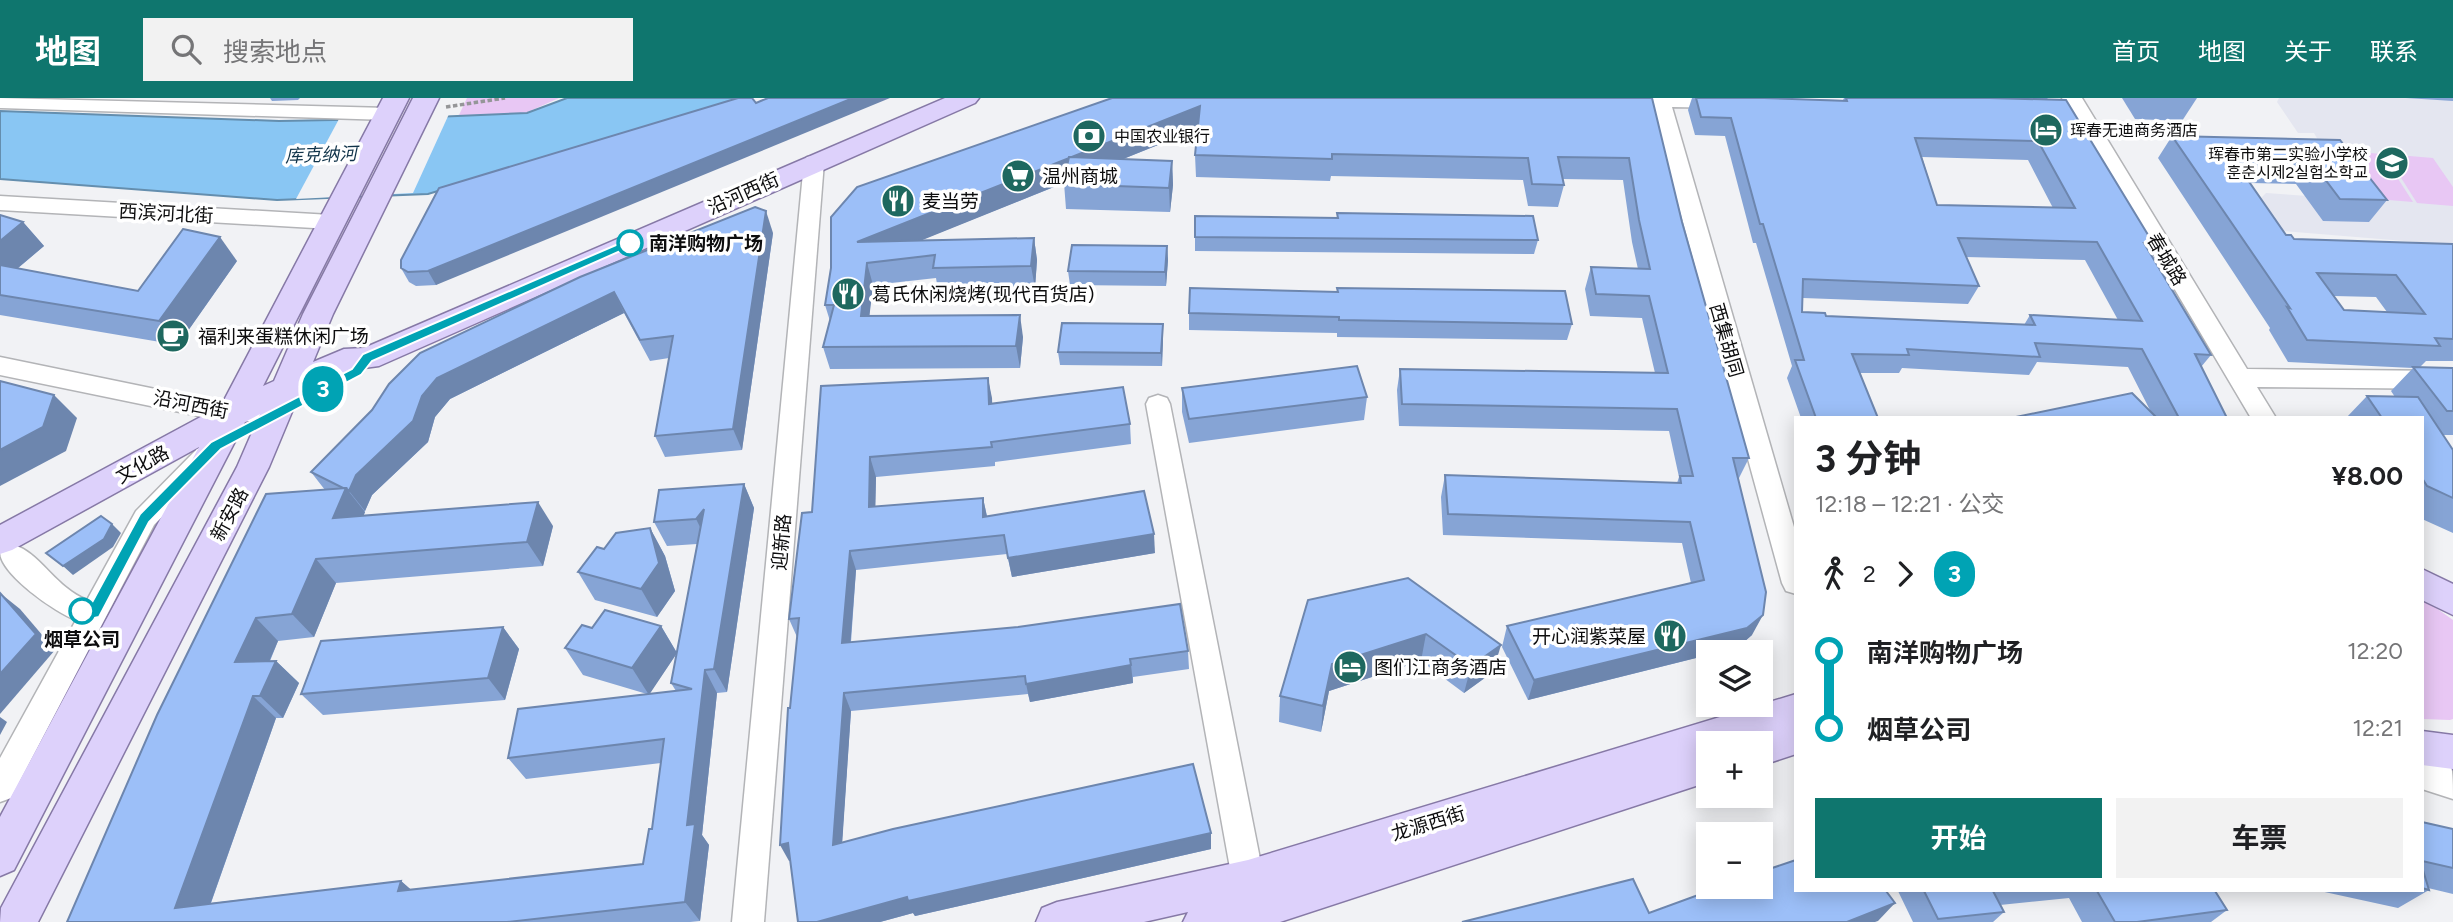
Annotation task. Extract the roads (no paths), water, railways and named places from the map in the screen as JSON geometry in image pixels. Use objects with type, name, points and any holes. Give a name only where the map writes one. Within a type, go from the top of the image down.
[{"type":"main road","name":"沿河西街","points":[[280,402],[357,372],[368,358],[966,98]]},
{"type":"main road","name":"新安路","points":[[16,922],[253,467],[318,314],[422,108]]},
{"type":"main road","points":[[0,857],[390,110]]},
{"type":"main road","name":"文化路","points":[[4,553],[233,414],[280,402]]},
{"type":"main road","name":"文化路","points":[[4,553],[216,446],[280,402]]},
{"type":"main road","name":"龙源西街","points":[[1204,922],[1794,711]]},
{"type":"main road","points":[[1773,744],[1794,738]]},
{"type":"main road","name":"龙源西街","points":[[1057,922],[1257,903],[1696,769]]},
{"type":"street","points":[[1659,99],[1743,103]]},
{"type":"street","name":"西集胡同","points":[[1659,99],[1794,576]]},
{"type":"street","points":[[0,102],[390,110]]},
{"type":"street","points":[[2023,108],[2076,104]]},
{"type":"street","name":"春城路","points":[[2076,104],[2263,416]]},
{"type":"street","name":"迎新路","points":[[748,922],[814,162]]},
{"type":"street","name":"西滨河北街","points":[[0,203],[331,222]]},
{"type":"street","name":"沿河西街","points":[[0,366],[233,414]]},
{"type":"street","points":[[2240,378],[2453,380]]},
{"type":"street","points":[[1157,404],[1257,903]]},
{"type":"street","points":[[0,788],[145,518],[216,446]]},
{"type":"street","points":[[4,553],[65,604],[78,610],[94,612]]},
{"type":"street","points":[[2437,760],[2453,785]]},
{"type":"water","name":"库克纳河","points":[[567,98],[748,98],[428,194],[277,200],[0,179],[0,111],[279,121],[387,119],[527,113]]},
{"type":"place","name":"珲春无迪商务酒店","points":[[2046,130]]},
{"type":"place","name":"中国农业银行","points":[[1089,136]]},
{"type":"place","name":"珲春市第二实验小学校 훈춘시제2실험소학교","points":[[2392,163]]},
{"type":"place","name":"温州商城","points":[[1018,176]]},
{"type":"place","name":"麦当劳","points":[[898,201]]},
{"type":"place","name":"南洋购物广场","points":[[630,243]]},
{"type":"place","name":"葛氏休闲烧烤(现代百货店)","points":[[848,294]]},
{"type":"place","name":"福利来蛋糕休闲广场","points":[[173,336]]},
{"type":"place","name":"烟草公司","points":[[82,611]]},
{"type":"place","name":"开心润紫菜屋","points":[[1670,636]]},
{"type":"place","name":"图们江商务酒店","points":[[1350,667]]}]
